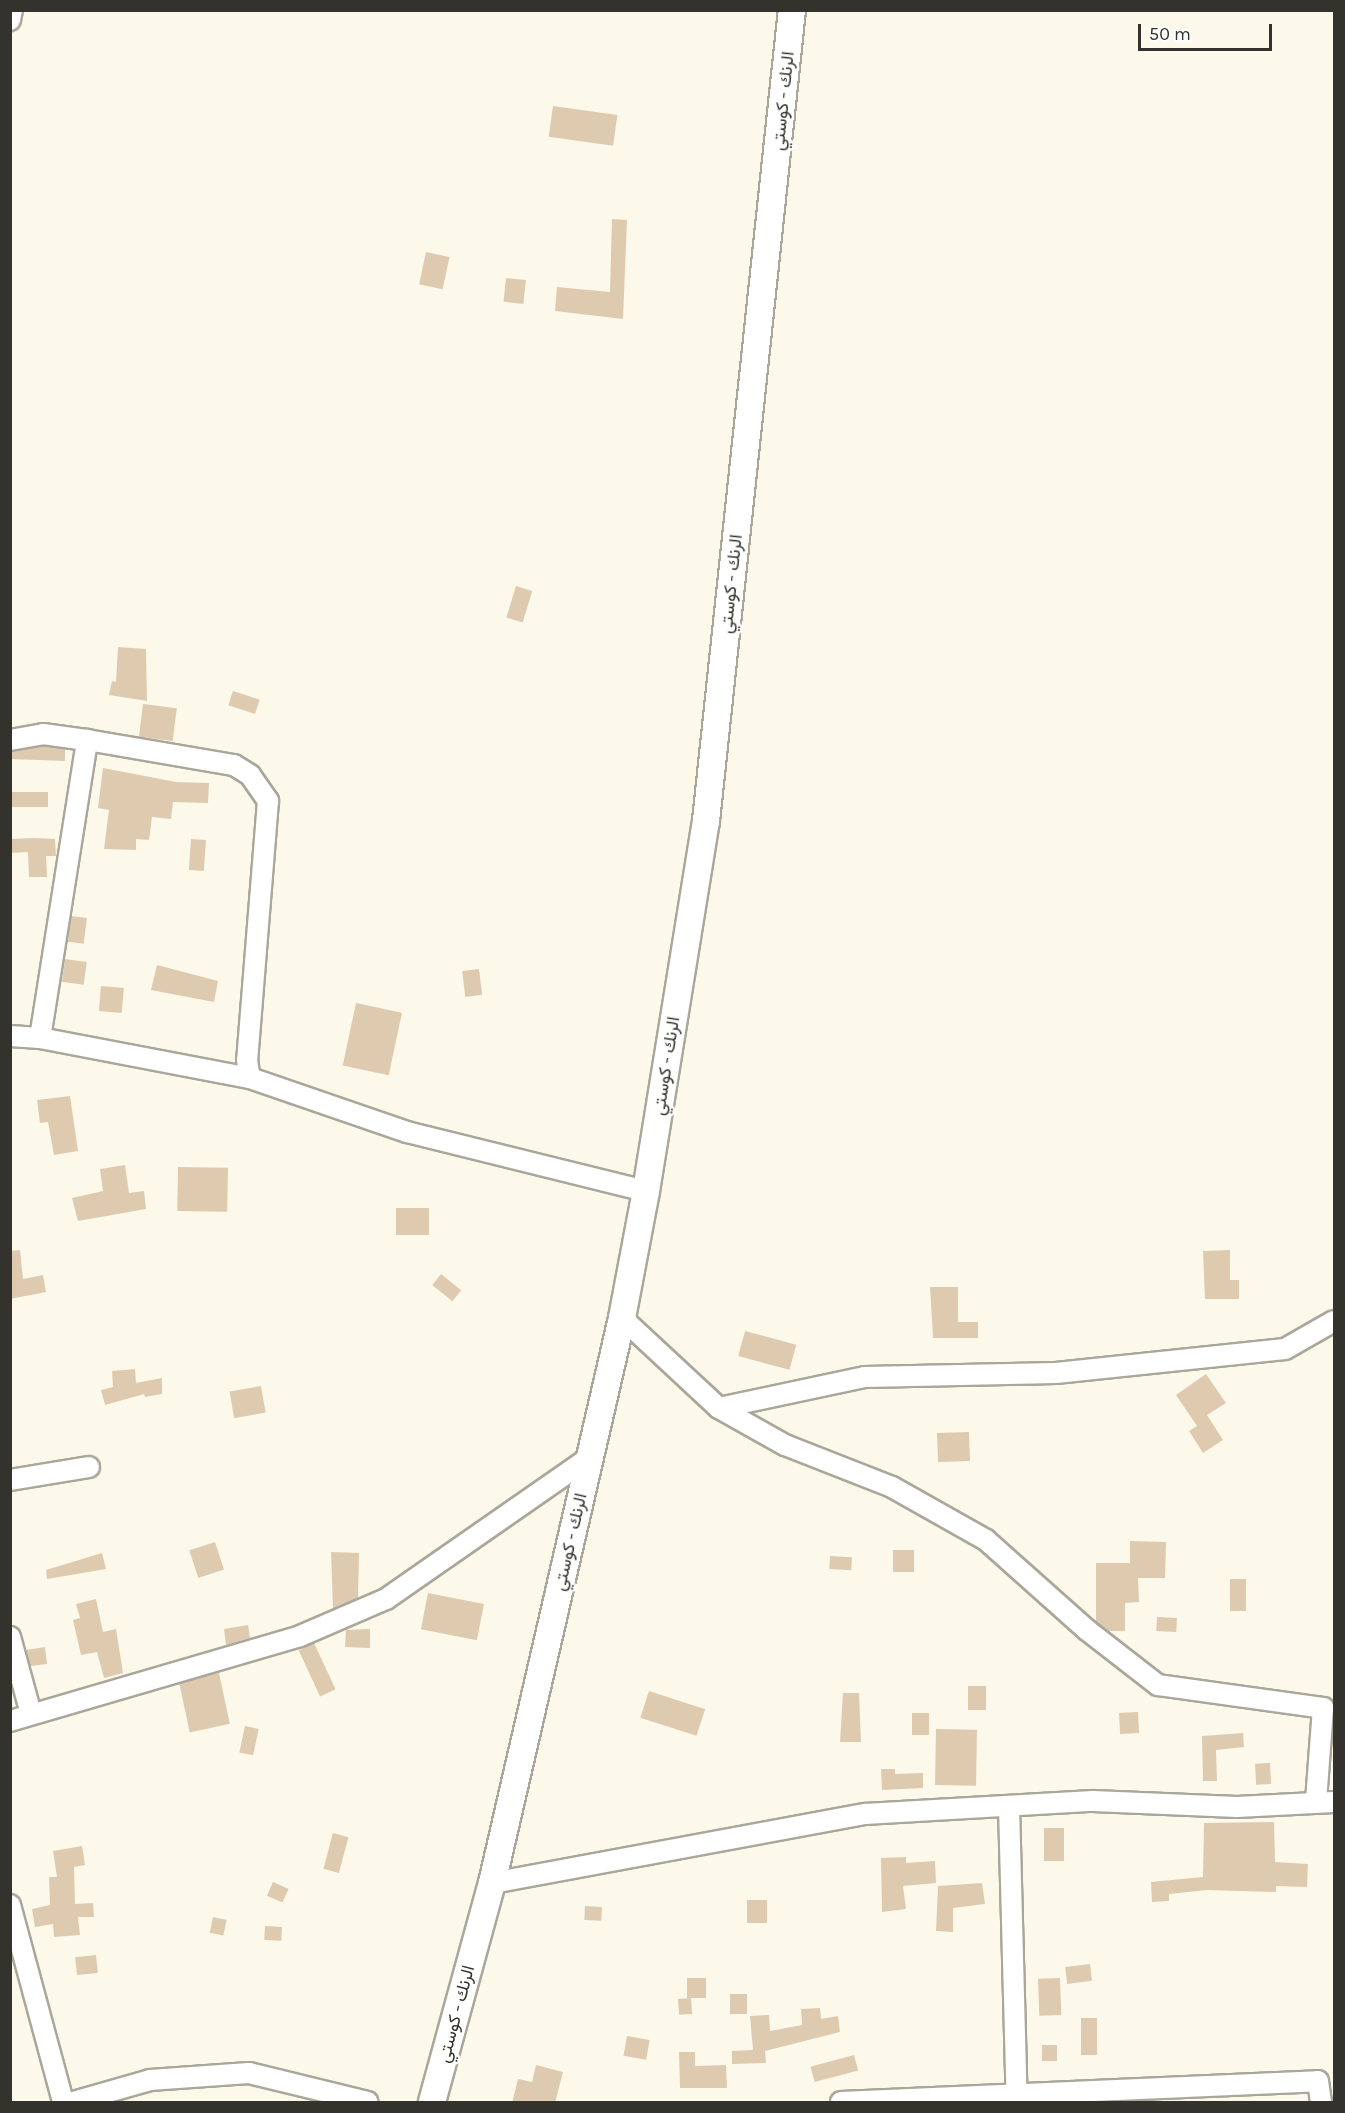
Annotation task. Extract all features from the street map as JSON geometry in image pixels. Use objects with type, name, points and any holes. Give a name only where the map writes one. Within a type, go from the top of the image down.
[{"type":"main road","name":"الرنك - كوستي","points":[[432,2103],[492,1883],[622,1318],[646,1191],[706,821],[792,10]]},
{"type":"street","points":[[10,20],[12,10]]},
{"type":"street","points":[[10,740],[43,734],[87,740],[234,765],[250,775],[268,801],[247,1060],[250,1078]]},
{"type":"street","points":[[40,1038],[87,740]]},
{"type":"street","points":[[10,1036],[40,1038],[250,1078],[407,1132],[646,1191]]},
{"type":"street","points":[[492,1883],[865,1814],[1093,1801],[1237,1807],[1325,1802],[1323,1708],[1158,1685],[1088,1630],[986,1540],[892,1487],[785,1445],[719,1408],[622,1318]]},
{"type":"street","points":[[719,1408],[865,1377],[1056,1373],[1285,1348],[1335,1321]]},
{"type":"street","points":[[10,1722],[300,1636],[386,1599],[589,1458]]},
{"type":"street","points":[[10,1480],[89,1467]]},
{"type":"street","points":[[10,1637],[31,1714]]},
{"type":"street","points":[[1009,1806],[1017,2098]]},
{"type":"street","points":[[10,1905],[63,2103]]},
{"type":"street","points":[[73,2103],[150,2080],[249,2073],[368,2103]]},
{"type":"street","points":[[841,2103],[1017,2098],[1318,2081],[1321,2103]]},
{"type":"building","points":[[553,106],[617,115],[613,146],[549,137]]},
{"type":"building","points":[[612,219],[627,220],[623,319],[555,311],[557,287],[610,292]]},
{"type":"building","points":[[426,252],[449,257],[443,289],[419,284]]},
{"type":"building","points":[[506,278],[526,280],[523,304],[503,302]]},
{"type":"building","points":[[516,586],[532,591],[523,623],[506,618]]},
{"type":"building","points":[[118,647],[146,649],[147,701],[109,695],[112,681],[116,682]]},
{"type":"building","points":[[233,691],[260,700],[255,714],[228,705]]},
{"type":"building","points":[[143,704],[177,708],[173,741],[139,737]]},
{"type":"building","points":[[43,746],[65,749],[65,761],[10,759],[10,752]]},
{"type":"building","points":[[103,768],[176,782],[209,783],[208,803],[173,802],[171,819],[152,817],[149,840],[136,839],[136,850],[104,849],[109,810],[98,808]]},
{"type":"building","points":[[10,792],[48,792],[48,807],[10,807]]},
{"type":"building","points":[[10,839],[55,839],[56,856],[46,856],[47,877],[29,877],[28,852],[10,853]]},
{"type":"building","points":[[191,839],[206,840],[204,871],[189,870]]},
{"type":"building","points":[[71,916],[87,918],[84,944],[68,942]]},
{"type":"building","points":[[65,959],[87,962],[84,985],[62,982]]},
{"type":"building","points":[[157,965],[218,981],[214,1002],[151,990]]},
{"type":"building","points":[[479,969],[482,995],[465,997],[462,971]]},
{"type":"building","points":[[101,986],[124,988],[122,1013],[99,1011]]},
{"type":"building","points":[[356,1003],[402,1013],[389,1075],[343,1066]]},
{"type":"building","points":[[70,1096],[78,1151],[54,1155],[48,1122],[40,1123],[37,1100]]},
{"type":"building","points":[[125,1165],[129,1193],[144,1191],[146,1209],[78,1221],[72,1198],[103,1191],[100,1169]]},
{"type":"building","points":[[178,1167],[228,1168],[227,1212],[177,1211]]},
{"type":"building","points":[[396,1208],[429,1208],[429,1235],[396,1235]]},
{"type":"building","points":[[20,1250],[23,1279],[43,1275],[46,1292],[10,1299],[10,1251]]},
{"type":"building","points":[[1230,1250],[1230,1280],[1239,1280],[1239,1299],[1205,1299],[1203,1251]]},
{"type":"building","points":[[441,1274],[461,1290],[452,1301],[432,1285]]},
{"type":"building","points":[[930,1287],[958,1287],[958,1322],[978,1322],[978,1338],[933,1338]]},
{"type":"building","points":[[745,1331],[796,1345],[789,1370],[738,1356]]},
{"type":"building","points":[[135,1369],[136,1383],[162,1378],[162,1394],[145,1397],[144,1394],[105,1405],[101,1390],[113,1387],[112,1371]]},
{"type":"building","points":[[1206,1374],[1226,1403],[1207,1415],[1223,1440],[1203,1453],[1189,1431],[1197,1426],[1176,1395]]},
{"type":"building","points":[[261,1386],[266,1413],[234,1418],[229,1392]]},
{"type":"building","points":[[969,1432],[970,1461],[938,1462],[937,1433]]},
{"type":"building","points":[[1130,1541],[1166,1542],[1165,1578],[1138,1578],[1139,1602],[1125,1603],[1125,1631],[1107,1631],[1096,1622],[1096,1563],[1130,1563]]},
{"type":"building","points":[[215,1542],[224,1570],[198,1578],[189,1550]]},
{"type":"building","points":[[893,1550],[914,1550],[914,1572],[893,1572]]},
{"type":"building","points":[[331,1552],[359,1553],[358,1598],[333,1609]]},
{"type":"building","points":[[102,1553],[106,1569],[47,1579],[46,1570]]},
{"type":"building","points":[[830,1556],[852,1557],[851,1570],[829,1569]]},
{"type":"building","points":[[1230,1579],[1246,1579],[1246,1611],[1230,1611]]},
{"type":"building","points":[[428,1593],[484,1604],[477,1640],[421,1629]]},
{"type":"building","points":[[96,1599],[103,1632],[116,1629],[123,1673],[104,1678],[97,1652],[81,1655],[73,1620],[80,1618],[76,1604]]},
{"type":"building","points":[[1157,1617],[1177,1618],[1176,1632],[1156,1631]]},
{"type":"building","points":[[248,1625],[250,1638],[226,1645],[224,1629]]},
{"type":"building","points":[[370,1629],[370,1648],[345,1647],[346,1630]]},
{"type":"building","points":[[314,1643],[336,1689],[320,1696],[299,1650]]},
{"type":"building","points":[[45,1647],[47,1664],[30,1666],[26,1650]]},
{"type":"building","points":[[219,1673],[230,1724],[190,1732],[179,1682]]},
{"type":"building","points":[[968,1686],[986,1686],[986,1710],[968,1710]]},
{"type":"building","points":[[649,1691],[705,1709],[696,1736],[640,1718]]},
{"type":"building","points":[[843,1693],[859,1693],[861,1742],[840,1742]]},
{"type":"building","points":[[1138,1712],[1139,1733],[1120,1734],[1119,1713]]},
{"type":"building","points":[[912,1713],[929,1713],[929,1735],[912,1735]]},
{"type":"building","points":[[245,1726],[259,1729],[253,1755],[239,1752]]},
{"type":"building","points":[[936,1729],[977,1730],[976,1786],[935,1785]]},
{"type":"building","points":[[1243,1733],[1244,1747],[1216,1750],[1217,1781],[1203,1781],[1202,1736]]},
{"type":"building","points":[[1270,1763],[1271,1784],[1256,1785],[1255,1764]]},
{"type":"building","points":[[881,1769],[895,1769],[895,1774],[923,1773],[923,1788],[882,1790]]},
{"type":"building","points":[[1274,1822],[1275,1862],[1308,1864],[1307,1887],[1276,1886],[1276,1892],[1207,1890],[1169,1894],[1169,1901],[1152,1902],[1151,1882],[1203,1877],[1204,1823]]},
{"type":"building","points":[[1044,1828],[1064,1828],[1064,1861],[1044,1861]]},
{"type":"building","points":[[333,1833],[348,1837],[339,1873],[323,1869]]},
{"type":"building","points":[[82,1846],[85,1865],[74,1867],[75,1904],[93,1903],[94,1917],[78,1917],[80,1935],[54,1937],[53,1924],[35,1927],[32,1909],[50,1905],[49,1877],[57,1877],[53,1851]]},
{"type":"building","points":[[906,1857],[906,1863],[935,1861],[936,1883],[903,1886],[906,1909],[882,1912],[881,1858]]},
{"type":"building","points":[[273,1882],[289,1889],[282,1903],[267,1896]]},
{"type":"building","points":[[982,1883],[985,1904],[953,1908],[953,1932],[936,1931],[938,1886]]},
{"type":"building","points":[[747,1900],[767,1900],[767,1923],[747,1923]]},
{"type":"building","points":[[585,1906],[602,1907],[601,1921],[584,1920]]},
{"type":"building","points":[[213,1917],[227,1920],[223,1936],[210,1933]]},
{"type":"building","points":[[265,1926],[282,1927],[281,1941],[264,1940]]},
{"type":"building","points":[[96,1955],[98,1973],[77,1975],[75,1957]]},
{"type":"building","points":[[1090,1964],[1092,1981],[1067,1984],[1065,1967]]},
{"type":"building","points":[[687,1978],[706,1978],[706,1998],[687,1998]]},
{"type":"building","points":[[1060,1978],[1061,2015],[1039,2016],[1038,1979]]},
{"type":"building","points":[[730,1994],[747,1994],[747,2014],[730,2014]]},
{"type":"building","points":[[691,1998],[692,2014],[679,2015],[678,1999]]},
{"type":"building","points":[[820,2008],[821,2019],[838,2016],[840,2032],[765,2051],[766,2063],[732,2064],[732,2051],[753,2050],[750,2016],[769,2015],[770,2031],[802,2025],[801,2009]]},
{"type":"building","points":[[1081,2018],[1097,2018],[1097,2055],[1081,2055]]},
{"type":"building","points":[[627,2036],[650,2040],[646,2060],[624,2056]]},
{"type":"building","points":[[1042,2045],[1057,2045],[1057,2061],[1042,2061]]},
{"type":"building","points":[[679,2052],[695,2052],[695,2066],[726,2065],[727,2088],[680,2088]]},
{"type":"building","points":[[854,2055],[858,2070],[815,2082],[811,2067]]},
{"type":"building","points":[[536,2065],[563,2072],[555,2103],[512,2103],[518,2079],[532,2082]]}]
